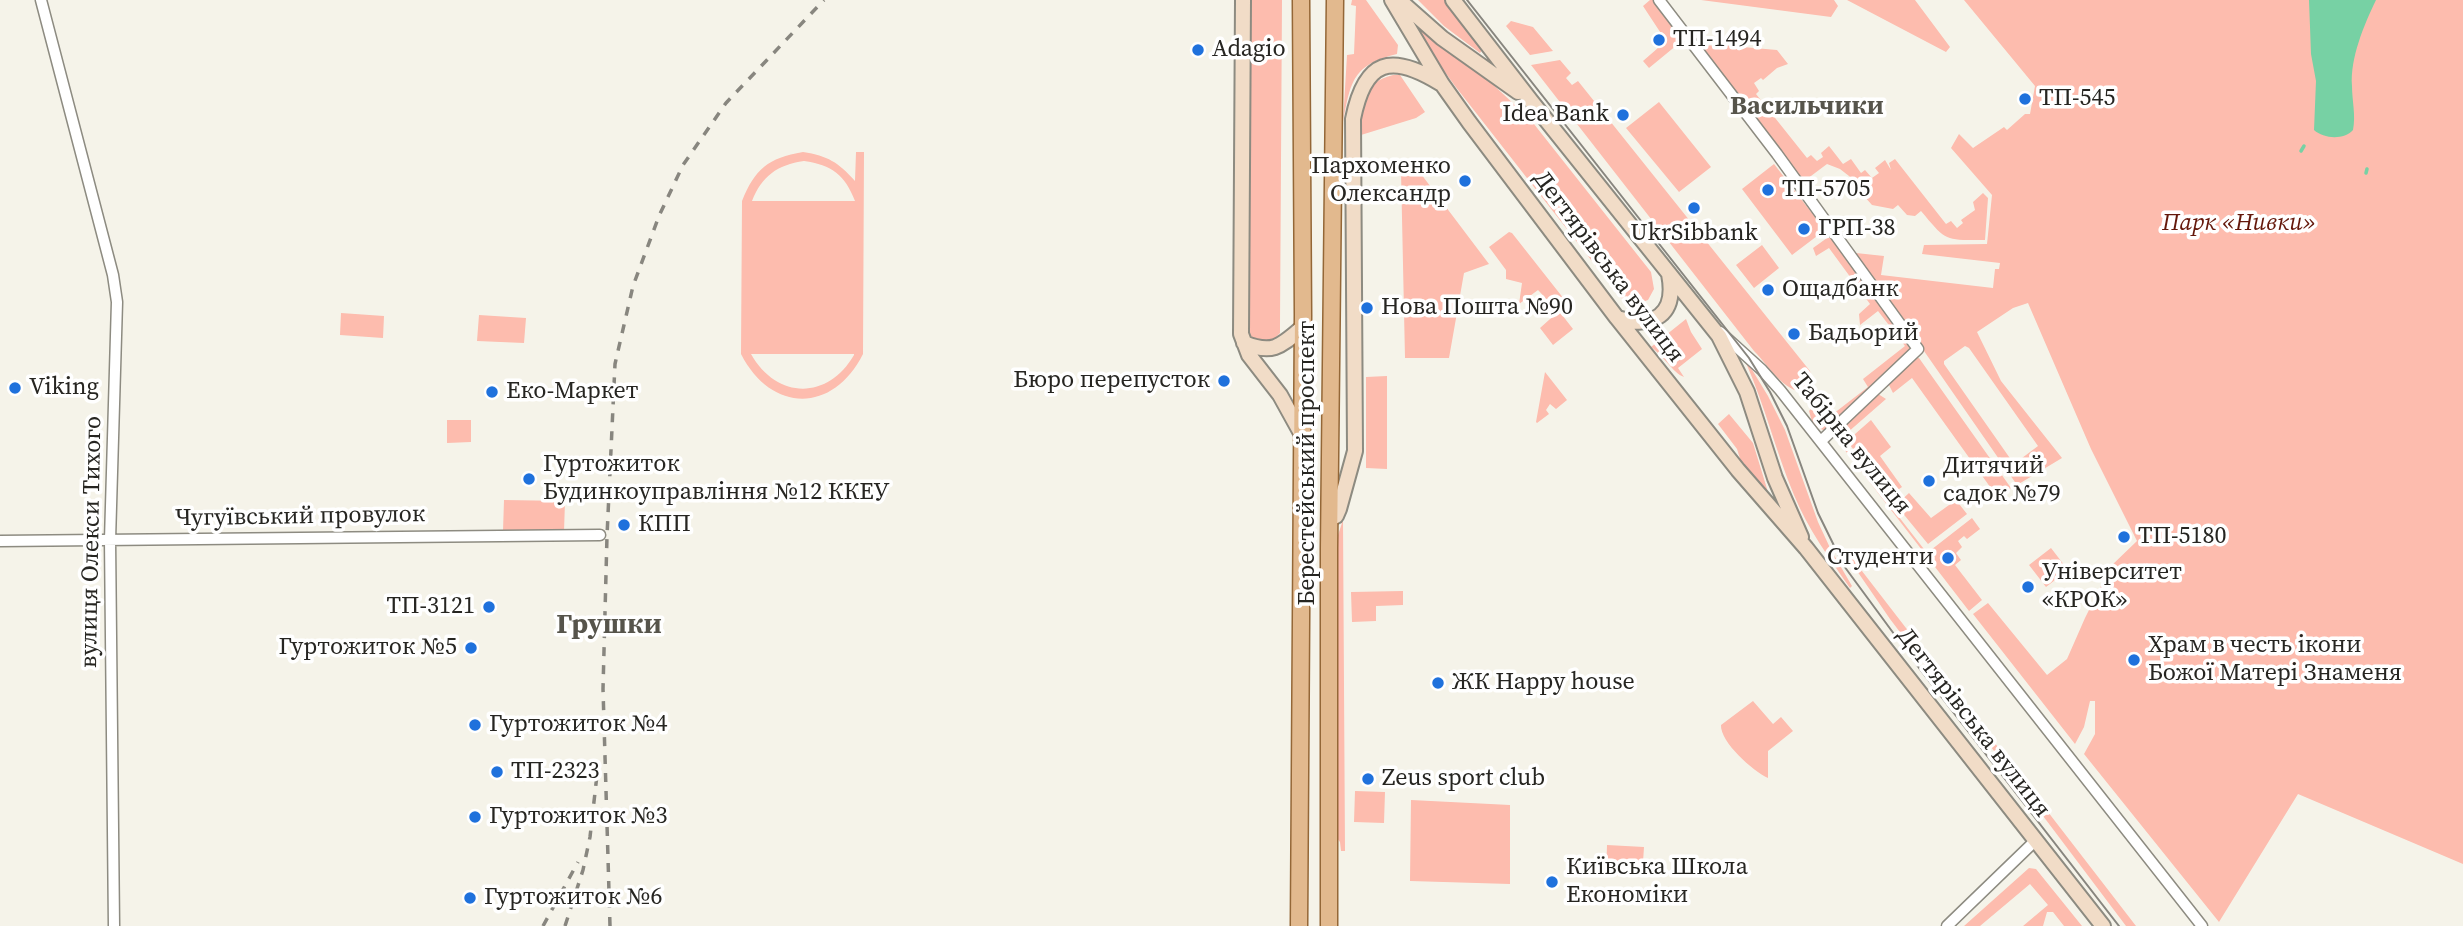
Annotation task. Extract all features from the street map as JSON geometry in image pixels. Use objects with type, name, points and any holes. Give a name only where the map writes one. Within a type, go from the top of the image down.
[{"type":"main road","points":[[1243,0],[1241,334],[1249,355],[1280,395],[1301,433]]},
{"type":"main road","name":"Берестейський проспект","points":[[1299,926],[1303,327],[1301,0]]},
{"type":"main road","name":"Берестейський проспект","points":[[1329,926],[1335,0]]},
{"type":"main road","name":"Дегтярівська вулиця","points":[[1392,0],[1442,84],[1617,318],[1738,470],[1806,548],[2104,926]]},
{"type":"main road","points":[[1399,0],[1442,38],[1531,101]]},
{"type":"main road","name":"Табірна вулиця","points":[[1454,0],[1531,101],[1706,319]]},
{"type":"main road","points":[[1330,518],[1336,516],[1339,509],[1355,451],[1353,119],[1356,103],[1370,76],[1393,64],[1422,72],[1442,84]]},
{"type":"main road","points":[[1617,318],[1642,322],[1663,313],[1670,303],[1672,291],[1669,274]]},
{"type":"main road","name":"Дегтярівська вулиця","points":[[1706,319],[1735,364],[1775,478],[1806,548]]},
{"type":"main road","points":[[1244,343],[1264,350],[1273,349],[1303,327]]},
{"type":"street","name":"вулиця Олекси Тихого","points":[[41,0],[113,275],[117,302],[110,540],[114,926]]},
{"type":"street","points":[[1659,0],[1777,154],[1918,349],[1821,441]]},
{"type":"street","name":"Табірна вулиця","points":[[1706,319],[1762,370],[1800,415],[2202,926]]},
{"type":"street","name":"Чугуївський провулок","points":[[0,541],[600,535]]},
{"type":"street","points":[[1947,926],[2036,840]]},
{"type":"green space","points":[[1250,0],[1282,0],[1280,333],[1271,342],[1257,342],[1248,327]]},
{"type":"green space","points":[[1352,0],[1366,0],[1398,45],[1397,54],[1371,63],[1357,76],[1352,85],[1343,122],[1347,55],[1354,54],[1356,6],[1351,5]]},
{"type":"green space","points":[[1418,0],[1445,0],[1482,50],[1480,53],[1444,26]]},
{"type":"green space","points":[[1654,0],[1683,40],[1649,68],[1643,61],[1666,41],[1643,6]]},
{"type":"green space","points":[[1701,0],[1834,0],[1838,6],[1831,17]]},
{"type":"green space","points":[[1847,0],[1915,0],[1950,47],[1946,52]]},
{"type":"green space","name":"Парк «Нивки»","points":[[1964,0],[2463,0],[2463,864],[2298,794],[2219,922],[2084,754],[2095,734],[2095,701],[2090,701],[2084,727],[2075,744],[1973,614],[1988,603],[2047,675],[2067,659],[2111,566],[2137,541],[2091,449],[2028,303],[2013,308],[1977,332],[2001,381],[2062,458],[2017,485],[1856,253],[1884,256],[1881,275],[1993,288],[1995,269],[1999,269],[2000,263],[1922,254],[1924,245],[1987,244],[1992,195],[1951,148],[1959,134],[1973,148],[2004,127],[2007,130],[2025,114],[2030,114],[2035,86]],"holes":[[[1965,346],[2038,446],[2014,464],[1944,364],[1944,361]]]},
{"type":"green space","points":[[1406,12],[1441,46],[1487,79],[1530,119],[1651,272],[1654,289],[1648,300],[1633,303],[1620,297],[1455,86],[1403,14]]},
{"type":"green space","points":[[1511,21],[1533,27],[1553,51],[1530,55],[1506,26]]},
{"type":"green space","points":[[1701,46],[1777,50],[1788,64],[1754,83],[1759,91],[1756,94],[1807,158],[1811,155],[1817,161],[1823,157],[1821,153],[1829,146],[1843,164],[1851,159],[1861,173],[1865,170],[1872,178],[1879,173],[1875,168],[1885,160],[1891,170],[1889,163],[1895,159],[1946,224],[1951,221],[1957,228],[1963,223],[1961,220],[1975,210],[1973,202],[1983,193],[1988,198],[1985,240],[1947,237],[1936,229],[1921,211],[1915,216],[1907,215],[1898,205],[1893,209],[1872,205],[1855,186],[1858,183],[1840,169],[1827,164],[1803,182]]},
{"type":"green space","points":[[1560,60],[1571,73],[1566,78],[1572,85],[1578,81],[1810,371],[1813,386],[1809,392],[1800,392],[1785,384],[1754,351],[1531,65]]},
{"type":"green space","points":[[1393,75],[1400,75],[1425,112],[1416,118],[1361,135],[1365,97],[1374,84]]},
{"type":"green space","points":[[1659,102],[1711,167],[1679,192],[1626,128]]},
{"type":"green space","points":[[803,152],[826,158],[855,181],[856,152],[864,152],[863,354],[850,374],[836,388],[819,396],[802,399],[785,396],[768,387],[741,354],[742,201],[752,181],[764,167]],"holes":[[[804,161],[822,165],[836,173],[847,184],[855,201],[752,201],[772,173],[786,165]],[[751,354],[854,354],[854,355],[831,380],[817,387],[803,389],[774,380]]]},
{"type":"green space","points":[[1774,164],[1825,230],[1792,255],[1742,189]]},
{"type":"green space","points":[[1415,166],[1489,264],[1464,273],[1449,358],[1405,358],[1401,171]]},
{"type":"green space","points":[[1509,232],[1564,299],[1554,307],[1538,290],[1519,304],[1522,283],[1506,279],[1506,270],[1489,247]]},
{"type":"green space","points":[[1831,238],[1838,245],[1912,347],[1912,351],[1825,431],[1813,425],[1809,411],[1821,396],[1833,414],[1868,387],[1863,379],[1905,346],[1878,311],[1860,325],[1859,314],[1870,304],[1829,248],[1816,256],[1813,248]]},
{"type":"green space","points":[[1762,245],[1779,268],[1754,288],[1736,265]]},
{"type":"green space","points":[[1559,311],[1573,329],[1553,345],[1540,328]]},
{"type":"green space","points":[[341,313],[384,316],[383,338],[340,335]]},
{"type":"green space","points":[[479,315],[526,318],[524,343],[477,341]]},
{"type":"green space","points":[[1686,319],[1702,349],[1678,368],[1684,377],[1651,347]]},
{"type":"green space","points":[[1912,357],[1919,358],[2011,488],[1998,498],[1912,378],[1893,393],[1887,381]]},
{"type":"green space","points":[[1746,363],[1768,396],[1785,430],[1818,522],[1852,586],[1850,588],[1819,543],[1800,508]]},
{"type":"green space","points":[[1545,372],[1567,400],[1556,409],[1550,404],[1546,410],[1549,414],[1537,423],[1536,422]]},
{"type":"green space","points":[[1387,376],[1387,469],[1366,468],[1366,377]]},
{"type":"green space","points":[[1875,392],[1886,399],[1839,440],[1927,553],[1972,518],[1980,529],[1967,539],[1964,536],[1958,541],[1962,547],[1956,553],[1961,560],[1955,565],[1982,600],[1969,611],[1834,436]]},
{"type":"green space","points":[[1729,414],[1753,443],[1768,492],[1766,494],[1742,465],[1737,449],[1718,424]]},
{"type":"green space","points":[[447,420],[471,420],[471,442],[447,443]]},
{"type":"green space","points":[[1871,420],[1891,447],[1880,456],[1902,487],[1889,496],[1847,441]]},
{"type":"green space","points":[[1909,493],[1931,518],[1956,500],[1967,514],[1928,544],[1896,505]]},
{"type":"green space","points":[[504,500],[565,501],[564,532],[503,531]]},
{"type":"green space","points":[[1343,520],[1345,851],[1341,851],[1336,837],[1337,538]]},
{"type":"green space","points":[[2051,548],[2068,570],[2046,587],[2029,565]]},
{"type":"green space","points":[[1845,549],[2136,926],[2126,926],[1933,670],[1928,669],[1890,619],[1844,552]]},
{"type":"green space","points":[[1403,591],[1403,605],[1376,606],[1376,621],[1352,622],[1351,592]]},
{"type":"green space","points":[[1753,701],[1773,724],[1781,717],[1793,731],[1768,751],[1768,778],[1738,755],[1722,732],[1721,725]]},
{"type":"green space","points":[[1355,791],[1385,792],[1384,823],[1354,822]]},
{"type":"green space","points":[[1411,800],[1510,805],[1510,884],[1410,881]]},
{"type":"green space","points":[[1607,845],[1644,847],[1642,877],[1606,875]]},
{"type":"green space","points":[[2029,868],[2036,869],[2082,926],[2064,926],[2053,912],[2047,912],[2043,926],[2023,926],[2048,905],[2030,884],[1980,926],[1964,926]]},
{"type":"shaded area","points":[[2309,0],[2376,0],[2353,64],[2353,130],[2339,137],[2323,135],[2314,130],[2316,81],[2311,54]]},
{"type":"waterway","points":[[2301,151],[2304,146]]},
{"type":"waterway","points":[[2366,173],[2367,169]]},
{"type":"tram line","points":[[1467,0],[1749,358],[1787,426],[1818,513],[1844,566],[1922,672],[2119,926]]},
{"type":"railway","points":[[610,926],[603,689],[607,536],[615,364],[633,286],[659,216],[683,165],[726,103],[824,0]]},
{"type":"railway","points":[[565,926],[583,870],[590,837],[598,766]]},
{"type":"railway","points":[[543,926],[578,862]]},
{"type":"place","name":"ТП-1494","points":[[1659,40]]},
{"type":"place","name":"Adagio","points":[[1198,50]]},
{"type":"place","name":"ТП-545","points":[[2025,99]]},
{"type":"place","name":"Idea Bank","points":[[1623,115]]},
{"type":"place","name":"Пархоменко Олександр","points":[[1465,181]]},
{"type":"place","name":"ТП-5705","points":[[1768,190]]},
{"type":"place","name":"UkrSibbank","points":[[1694,208]]},
{"type":"place","name":"ГРП-38","points":[[1804,229]]},
{"type":"place","name":"Ощадбанк","points":[[1768,290]]},
{"type":"place","name":"Нова Пошта №90","points":[[1367,308]]},
{"type":"place","name":"Бадьорий","points":[[1794,334]]},
{"type":"place","name":"Бюро перепусток","points":[[1224,381]]},
{"type":"place","name":"Viking","points":[[15,388]]},
{"type":"place","name":"Еко-Маркет","points":[[492,392]]},
{"type":"place","name":"Гуртожиток Будинкоуправління №12 ККЕУ","points":[[529,479]]},
{"type":"place","name":"Дитячий садок №79","points":[[1929,481]]},
{"type":"place","name":"КПП","points":[[624,525]]},
{"type":"place","name":"ТП-5180","points":[[2124,537]]},
{"type":"place","name":"Студенти","points":[[1948,558]]},
{"type":"place","name":"Університет «КРОК»","points":[[2028,587]]},
{"type":"place","name":"ТП-3121","points":[[489,607]]},
{"type":"place","name":"Гуртожиток №5","points":[[471,648]]},
{"type":"place","name":"Храм в честь ікони Божої Матері Знаменя","points":[[2134,660]]},
{"type":"place","name":"ЖК Happy house","points":[[1438,683]]},
{"type":"place","name":"Гуртожиток №4","points":[[475,725]]},
{"type":"place","name":"ТП-2323","points":[[497,772]]},
{"type":"place","name":"Zeus sport club","points":[[1368,779]]},
{"type":"place","name":"Гуртожиток №3","points":[[475,817]]},
{"type":"place","name":"Київська Школа Економіки","points":[[1552,882]]},
{"type":"place","name":"Гуртожиток №6","points":[[470,898]]},
{"type":"district","name":"Васильчики","points":[[1807,107]]},
{"type":"district","name":"Грушки","points":[[609,626]]}]
